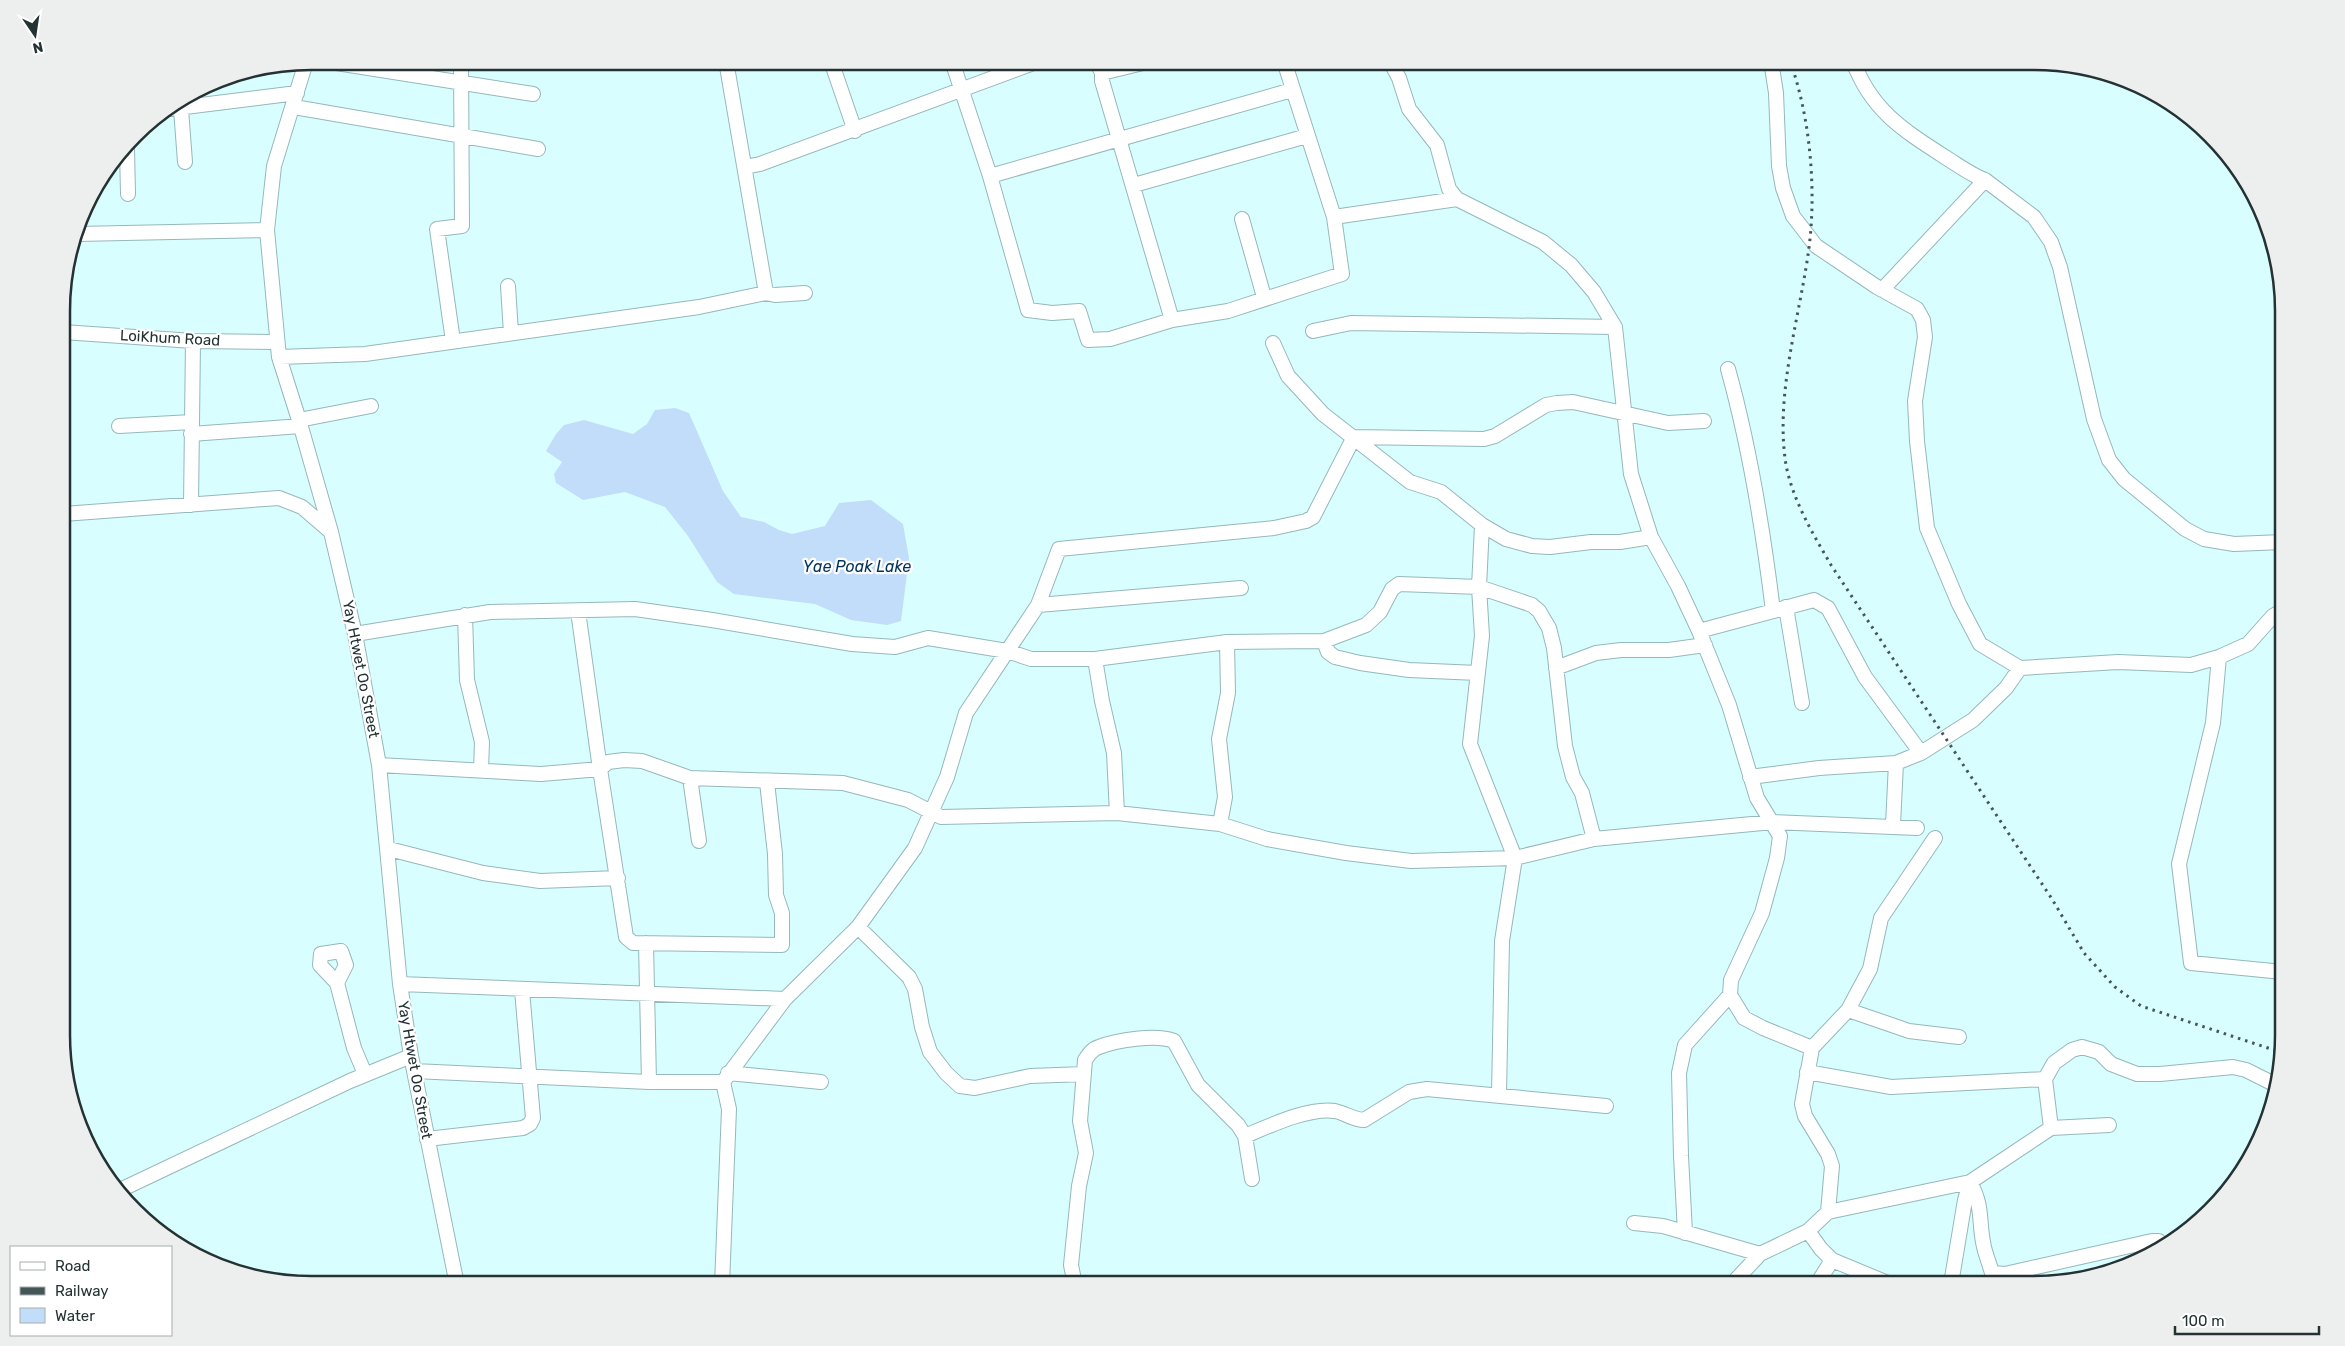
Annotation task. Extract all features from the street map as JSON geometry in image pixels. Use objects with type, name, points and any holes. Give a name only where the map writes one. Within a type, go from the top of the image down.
[{"type":"street","name":"Yay Htwet Oo Street","points":[[304,70],[294,107],[274,166],[267,230],[277,342],[279,357],[331,532],[355,634],[379,765],[389,849],[400,984],[411,1056],[455,1276]]},
{"type":"street","points":[[380,70],[533,94]]},
{"type":"street","points":[[453,342],[438,229],[462,226],[461,70]]},
{"type":"street","points":[[728,70],[766,293]]},
{"type":"street","points":[[834,70],[855,131]]},
{"type":"street","points":[[955,70],[990,176],[1028,310],[1052,313],[1079,312],[1088,340],[1110,338],[1172,320],[1228,310],[1264,297],[1342,274],[1334,217],[1286,70]]},
{"type":"street","points":[[745,167],[760,164],[855,131],[1017,70]]},
{"type":"street","points":[[1100,70],[1172,320]]},
{"type":"street","points":[[1395,70],[1409,109],[1437,145],[1449,189],[1457,199],[1542,242],[1564,259],[1594,292],[1615,327],[1631,474],[1651,537],[1678,586],[1699,631],[1729,705],[1757,798],[1780,836],[1777,858],[1762,913],[1731,980],[1730,995],[1744,1018],[1812,1048]]},
{"type":"street","points":[[1772,70],[1776,93],[1779,166],[1783,188],[1793,216],[1816,246],[1882,290],[1917,309],[1923,320],[1925,336],[1915,401],[1917,442],[1928,528],[1959,604],[1980,644],[2020,668],[2118,662],[2191,665],[2219,657],[2248,644],[2275,615]]},
{"type":"street","points":[[1856,70],[1860,80],[1879,108],[1908,133],[1985,180],[2034,217],[2051,242],[2060,267],[2094,419],[2109,460],[2124,479],[2185,529],[2204,539],[2234,544],[2275,542]]},
{"type":"street","points":[[990,176],[1292,90]]},
{"type":"street","points":[[181,108],[297,93]]},
{"type":"street","points":[[294,107],[538,149]]},
{"type":"street","points":[[176,112],[185,162]]},
{"type":"street","points":[[1134,185],[1307,136]]},
{"type":"street","points":[[127,155],[128,194]]},
{"type":"street","points":[[1882,290],[1985,180]]},
{"type":"street","points":[[1334,217],[1457,199]]},
{"type":"street","points":[[1242,219],[1264,297]]},
{"type":"street","points":[[83,234],[267,230]]},
{"type":"street","points":[[508,286],[511,333]]},
{"type":"street","points":[[279,357],[365,354],[699,307],[766,293],[775,295],[805,293]]},
{"type":"street","points":[[1313,331],[1352,323],[1615,327]]},
{"type":"street","name":"LoiKhum Road","points":[[70,332],[193,341],[277,342]]},
{"type":"street","points":[[191,505],[193,341]]},
{"type":"street","points":[[1274,344],[1288,376],[1323,414],[1410,482],[1441,492],[1482,525],[1506,538],[1532,546],[1620,542],[1651,537]]},
{"type":"street","points":[[1728,369],[1744,426],[1763,534],[1802,703]]},
{"type":"street","points":[[1354,437],[1484,439],[1504,431],[1546,405],[1573,402],[1668,423],[1704,420]]},
{"type":"street","points":[[119,426],[192,428],[300,423],[371,406]]},
{"type":"street","points":[[722,1276],[728,1109],[725,1078],[785,999],[858,927],[914,848],[947,777],[966,713],[1038,605],[1056,552],[1063,548],[1274,528],[1306,521],[1313,517],[1354,437]]},
{"type":"street","points":[[70,514],[279,498],[302,507],[331,532]]},
{"type":"street","points":[[1482,525],[1479,586],[1482,636],[1470,744],[1515,858],[1502,941],[1499,1094]]},
{"type":"street","points":[[355,634],[490,612],[635,609],[852,644],[895,647],[928,638],[1007,652],[1030,659],[1095,659],[1227,642],[1324,641],[1366,625],[1380,612],[1392,589],[1399,584],[1479,586],[1532,605],[1539,611],[1549,628],[1556,668],[1565,746],[1573,777],[1582,793],[1594,840]]},
{"type":"street","points":[[1038,605],[1241,588]]},
{"type":"street","points":[[1699,631],[1814,600],[1828,608],[1865,677],[1921,753]]},
{"type":"street","points":[[578,611],[626,937],[632,943],[782,944],[782,913],[776,895],[775,854],[767,782]]},
{"type":"street","points":[[465,615],[467,680],[482,742],[481,770]]},
{"type":"street","points":[[1324,641],[1328,652],[1335,657],[1360,663],[1409,670],[1478,673]]},
{"type":"street","points":[[1220,824],[1225,797],[1219,739],[1228,693],[1227,642]]},
{"type":"street","points":[[1556,668],[1596,653],[1620,650],[1669,650],[1705,645]]},
{"type":"street","points":[[2219,657],[2213,723],[2179,864],[2191,964],[2275,971]]},
{"type":"street","points":[[1095,659],[1114,753],[1117,813]]},
{"type":"street","points":[[1750,777],[1819,768],[1896,763],[1921,753],[1973,720],[2006,688],[2020,668]]},
{"type":"street","points":[[379,765],[541,774],[600,769],[608,762],[624,760],[642,761],[690,778],[843,783],[908,800],[941,817],[1117,813],[1220,824],[1267,839],[1346,854],[1411,861],[1515,858],[1594,840],[1773,822],[1892,825],[1917,828]]},
{"type":"street","points":[[1892,825],[1896,763]]},
{"type":"street","points":[[690,778],[699,841]]},
{"type":"street","points":[[1828,1212],[1832,1166],[1828,1154],[1804,1116],[1802,1104],[1812,1048],[1848,1010],[1870,969],[1881,918],[1935,838]]},
{"type":"street","points":[[389,849],[483,872],[540,881],[618,878]]},
{"type":"street","points":[[858,927],[909,977],[915,989],[922,1027],[930,1052],[946,1073],[960,1086],[975,1088],[1030,1076],[1084,1074]]},
{"type":"street","points":[[646,943],[649,1082]]},
{"type":"street","points":[[337,983],[354,1048],[365,1074]]},
{"type":"street","points":[[400,984],[522,990],[647,992],[785,999]]},
{"type":"street","points":[[427,1139],[523,1128],[530,1124],[533,1118],[522,990]]},
{"type":"street","points":[[1685,1232],[1680,1156],[1679,1073],[1685,1045],[1730,995]]},
{"type":"street","points":[[1848,1010],[1909,1031],[1959,1036]]},
{"type":"street","points":[[1073,1276],[1071,1265],[1079,1186],[1086,1153],[1080,1122],[1085,1060],[1090,1052],[1098,1047],[1137,1039],[1166,1038],[1174,1041],[1198,1085],[1238,1125],[1245,1136],[1252,1179]]},
{"type":"street","points":[[2051,1128],[2045,1078],[2054,1063],[2072,1050],[2082,1047],[2099,1052],[2111,1064],[2137,1074],[2160,1074],[2233,1067],[2246,1070],[2270,1082]]},
{"type":"street","points":[[125,1188],[365,1074],[411,1056]]},
{"type":"street","points":[[414,1071],[649,1082],[725,1078],[821,1082]]},
{"type":"street","points":[[1807,1072],[1891,1087],[2045,1078]]},
{"type":"street","points":[[1245,1136],[1282,1121],[1320,1111],[1335,1111],[1364,1120],[1409,1092],[1427,1088],[1606,1106]]},
{"type":"street","points":[[1739,1276],[1760,1254],[1808,1231],[1828,1212],[1970,1182],[2051,1128],[2109,1125]]},
{"type":"street","points":[[1970,1182],[1979,1198],[1984,1246],[1993,1276]]},
{"type":"street","points":[[1951,1276],[1970,1182]]},
{"type":"street","points":[[1634,1223],[1664,1226],[1760,1254]]},
{"type":"street","points":[[1808,1231],[1832,1260],[1871,1276]]},
{"type":"street","points":[[2001,1276],[2159,1241]]},
{"type":"street","points":[[1822,1276],[1832,1260]]},
{"type":"water","name":"Yae Poak Lake","points":[[675,408],[689,413],[723,491],[741,517],[764,522],[792,534],[825,526],[839,503],[871,500],[903,524],[909,558],[901,621],[887,625],[851,620],[815,604],[734,594],[717,582],[688,536],[665,507],[625,492],[583,500],[556,483],[554,474],[562,462],[546,451],[564,425],[584,420],[633,434],[647,424],[655,410]]},
{"type":"railway","points":[[1793,70],[1803,107],[1807,132],[1812,183],[1812,208],[1808,255],[1785,387],[1783,439],[1789,478],[1804,517],[1831,565],[2052,899],[2084,953],[2115,987],[2141,1006],[2274,1050]]}]
